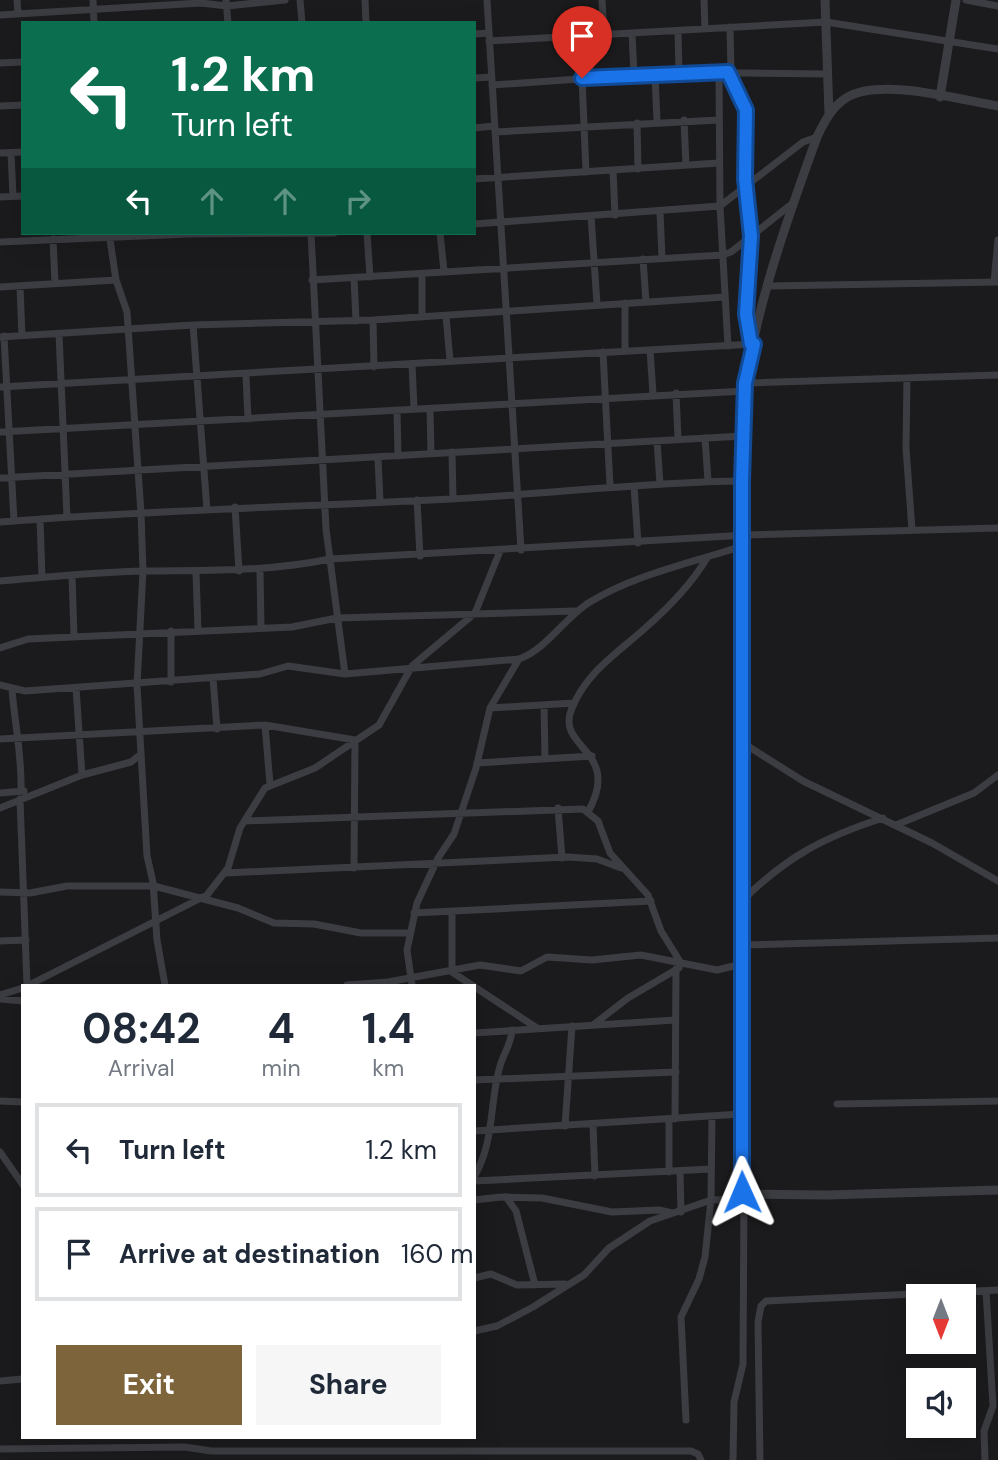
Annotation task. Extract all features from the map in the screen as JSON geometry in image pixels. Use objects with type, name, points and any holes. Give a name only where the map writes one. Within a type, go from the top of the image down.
[{"type":"street","points":[[17,0],[18,14]]},
{"type":"street","points":[[93,0],[94,21]]},
{"type":"street","points":[[0,15],[174,2],[285,0]]},
{"type":"street","points":[[299,0],[302,21]]},
{"type":"street","points":[[365,0],[366,21]]},
{"type":"street","points":[[487,0],[521,550]]},
{"type":"street","points":[[602,0],[604,36]]},
{"type":"street","points":[[704,0],[705,29]]},
{"type":"street","points":[[825,0],[829,114]]},
{"type":"street","points":[[940,97],[956,0]]},
{"type":"street","points":[[966,0],[998,6]]},
{"type":"street","points":[[227,3],[228,21]]},
{"type":"street","points":[[38,13],[39,21]]},
{"type":"street","points":[[476,34],[489,37],[604,36],[826,22],[998,49]]},
{"type":"street","points":[[730,27],[730,72],[746,110],[745,188],[751,236],[746,314],[752,344]]},
{"type":"street","points":[[678,31],[679,72]]},
{"type":"street","points":[[632,33],[634,75]]},
{"type":"street","points":[[586,172],[589,36]]},
{"type":"street","points":[[0,63],[21,64]]},
{"type":"street","points":[[476,78],[492,81],[679,72],[826,74]]},
{"type":"street","points":[[719,72],[720,206],[729,346]]},
{"type":"street","points":[[655,75],[657,121]]},
{"type":"street","points":[[733,1460],[734,1402],[743,1364],[742,481],[745,387],[752,344],[817,137],[829,114],[846,98],[867,91],[889,90],[998,106]]},
{"type":"street","points":[[0,106],[21,105]]},
{"type":"street","points":[[684,120],[686,165]]},
{"type":"street","points":[[476,128],[585,127],[637,122],[719,120]]},
{"type":"street","points":[[637,122],[638,169]]},
{"type":"street","points":[[476,224],[720,206],[803,142],[817,137]]},
{"type":"street","points":[[0,153],[21,152]]},
{"type":"street","points":[[11,153],[13,196]]},
{"type":"street","points":[[476,179],[719,163]]},
{"type":"street","points":[[613,170],[615,215]]},
{"type":"street","points":[[0,197],[21,196]]},
{"type":"street","points":[[312,280],[722,255],[731,252],[796,201]]},
{"type":"street","points":[[660,212],[662,258]]},
{"type":"street","points":[[591,216],[597,304]]},
{"type":"street","points":[[0,242],[30,237],[53,239],[109,235],[116,280],[125,305],[136,424],[143,571],[136,685],[147,856],[154,886],[155,919],[165,984]]},
{"type":"street","points":[[311,235],[318,415],[330,559],[345,674]]},
{"type":"street","points":[[367,235],[370,277]]},
{"type":"street","points":[[440,235],[444,271]]},
{"type":"street","points":[[53,239],[55,283]]},
{"type":"street","points":[[769,286],[996,282],[998,240]]},
{"type":"street","points":[[643,259],[646,302]]},
{"type":"street","points":[[422,274],[422,317]]},
{"type":"street","points":[[354,278],[356,321]]},
{"type":"street","points":[[0,287],[116,280]]},
{"type":"street","points":[[20,286],[22,336]]},
{"type":"street","points":[[14,521],[9,432],[3,387],[2,337],[193,325],[356,321],[725,297]]},
{"type":"street","points":[[625,303],[625,351]]},
{"type":"street","points":[[446,316],[450,360]]},
{"type":"street","points":[[373,320],[374,367]]},
{"type":"street","points":[[193,325],[207,510]]},
{"type":"street","points":[[59,334],[66,517]]},
{"type":"street","points":[[3,387],[316,371],[509,355],[752,344]]},
{"type":"street","points":[[650,350],[653,394]]},
{"type":"street","points":[[603,352],[610,486]]},
{"type":"street","points":[[412,364],[414,410]]},
{"type":"street","points":[[246,375],[248,419]]},
{"type":"street","points":[[0,432],[414,410],[745,387],[998,375]]},
{"type":"street","points":[[907,378],[906,448],[912,530]]},
{"type":"street","points":[[677,393],[678,439]]},
{"type":"street","points":[[430,409],[431,453]]},
{"type":"street","points":[[397,411],[398,456]]},
{"type":"street","points":[[0,478],[138,468],[322,461],[515,447],[743,436]]},
{"type":"street","points":[[705,438],[708,481]]},
{"type":"street","points":[[657,440],[660,484]]},
{"type":"street","points":[[452,452],[453,499]]},
{"type":"street","points":[[378,458],[380,502]]},
{"type":"street","points":[[0,522],[453,499],[610,486],[742,481]]},
{"type":"street","points":[[634,486],[638,543]]},
{"type":"street","points":[[417,500],[420,556]]},
{"type":"street","points":[[235,508],[239,571]]},
{"type":"street","points":[[40,519],[42,578]]},
{"type":"street","points":[[0,581],[143,571],[260,570],[330,559],[998,528]]},
{"type":"street","points":[[0,685],[12,690],[136,685],[276,672],[288,666],[345,674],[412,666],[519,659],[536,650],[575,611],[622,586],[707,558],[742,541]]},
{"type":"street","points":[[30,984],[155,919],[202,899],[225,873],[245,821],[260,795],[270,784],[315,768],[384,718],[412,666],[475,613],[500,551]]},
{"type":"street","points":[[588,813],[600,781],[592,756],[573,738],[570,730],[570,712],[581,688],[607,658],[664,610],[699,571],[707,558]]},
{"type":"street","points":[[260,570],[261,628]]},
{"type":"street","points":[[195,572],[198,630]]},
{"type":"street","points":[[72,576],[74,636]]},
{"type":"street","points":[[0,648],[28,639],[292,627],[337,618],[575,611]]},
{"type":"street","points":[[171,631],[171,682]]},
{"type":"street","points":[[412,981],[407,961],[414,914],[434,866],[454,834],[477,763],[490,708],[519,659]]},
{"type":"street","points":[[213,678],[217,729]]},
{"type":"street","points":[[76,688],[82,775]]},
{"type":"street","points":[[12,690],[16,738],[22,754],[22,893],[26,984]]},
{"type":"street","points":[[490,708],[574,703]]},
{"type":"street","points":[[544,705],[545,759]]},
{"type":"street","points":[[0,739],[265,725],[355,740]]},
{"type":"street","points":[[265,725],[270,784]]},
{"type":"street","points":[[354,868],[355,740]]},
{"type":"street","points":[[743,743],[803,781],[896,824],[998,881]]},
{"type":"street","points":[[0,808],[21,795],[123,765],[141,754]]},
{"type":"street","points":[[477,763],[592,756]]},
{"type":"street","points":[[896,824],[974,793],[998,775]]},
{"type":"street","points":[[0,793],[21,795]]},
{"type":"street","points":[[245,821],[558,808],[577,808],[588,813],[601,826],[610,853],[651,901],[661,931],[681,965],[675,1020],[676,1072],[669,1172]]},
{"type":"street","points":[[558,808],[562,858]]},
{"type":"street","points":[[742,901],[771,873],[800,852],[847,830],[884,818]]},
{"type":"street","points":[[225,873],[434,866],[562,858],[597,859],[626,870]]},
{"type":"street","points":[[0,892],[22,893],[67,886],[154,886],[238,908],[274,923],[314,924],[361,933],[410,933]]},
{"type":"street","points":[[414,914],[651,901]]},
{"type":"street","points":[[452,912],[453,973],[470,984]]},
{"type":"street","points":[[742,945],[998,938]]},
{"type":"street","points":[[0,942],[26,940]]},
{"type":"street","points":[[363,984],[412,981],[452,968],[486,965],[521,971],[547,957],[592,960],[641,955],[717,970],[742,964]]},
{"type":"street","points":[[593,1025],[628,998],[681,965]]},
{"type":"street","points":[[0,997],[21,988]]},
{"type":"street","points":[[476,988],[538,1028]]},
{"type":"street","points":[[0,997],[21,1001]]},
{"type":"street","points":[[476,1032],[675,1020]]},
{"type":"street","points":[[565,1126],[572,1026]]},
{"type":"street","points":[[476,1175],[491,1130],[498,1079],[512,1030]]},
{"type":"street","points":[[476,1080],[676,1072]]},
{"type":"street","points":[[0,1101],[21,1102]]},
{"type":"street","points":[[837,1104],[998,1101]]},
{"type":"street","points":[[476,1132],[741,1114]]},
{"type":"street","points":[[686,1420],[681,1317],[703,1267],[710,1200],[712,1116]]},
{"type":"street","points":[[593,1125],[595,1176]]},
{"type":"street","points":[[0,1152],[21,1182]]},
{"type":"street","points":[[476,1179],[711,1169]]},
{"type":"street","points":[[677,1213],[680,1171]]},
{"type":"street","points":[[476,1331],[492,1328],[524,1313],[584,1276],[624,1237],[650,1222],[710,1200],[744,1196],[998,1190]]},
{"type":"street","points":[[506,1197],[516,1211],[535,1285]]},
{"type":"street","points":[[476,1200],[546,1198],[612,1212],[659,1210],[677,1213]]},
{"type":"street","points":[[476,1278],[491,1274],[513,1284],[572,1282]]},
{"type":"street","points":[[761,1460],[758,1322],[761,1306],[766,1301],[998,1290]]},
{"type":"street","points":[[985,1460],[984,1431],[995,1416],[986,1291]]},
{"type":"street","points":[[0,1381],[21,1379]]},
{"type":"street","points":[[0,1449],[185,1447],[211,1451],[691,1451],[698,1454],[701,1460]]},
{"type":"street","points":[[136,1449],[136,1460]]},
{"type":"route","points":[[582,78],[728,72],[746,110],[745,188],[751,219],[751,236],[746,314],[751,344],[754,344],[745,383],[742,481],[742,1192]]}]
